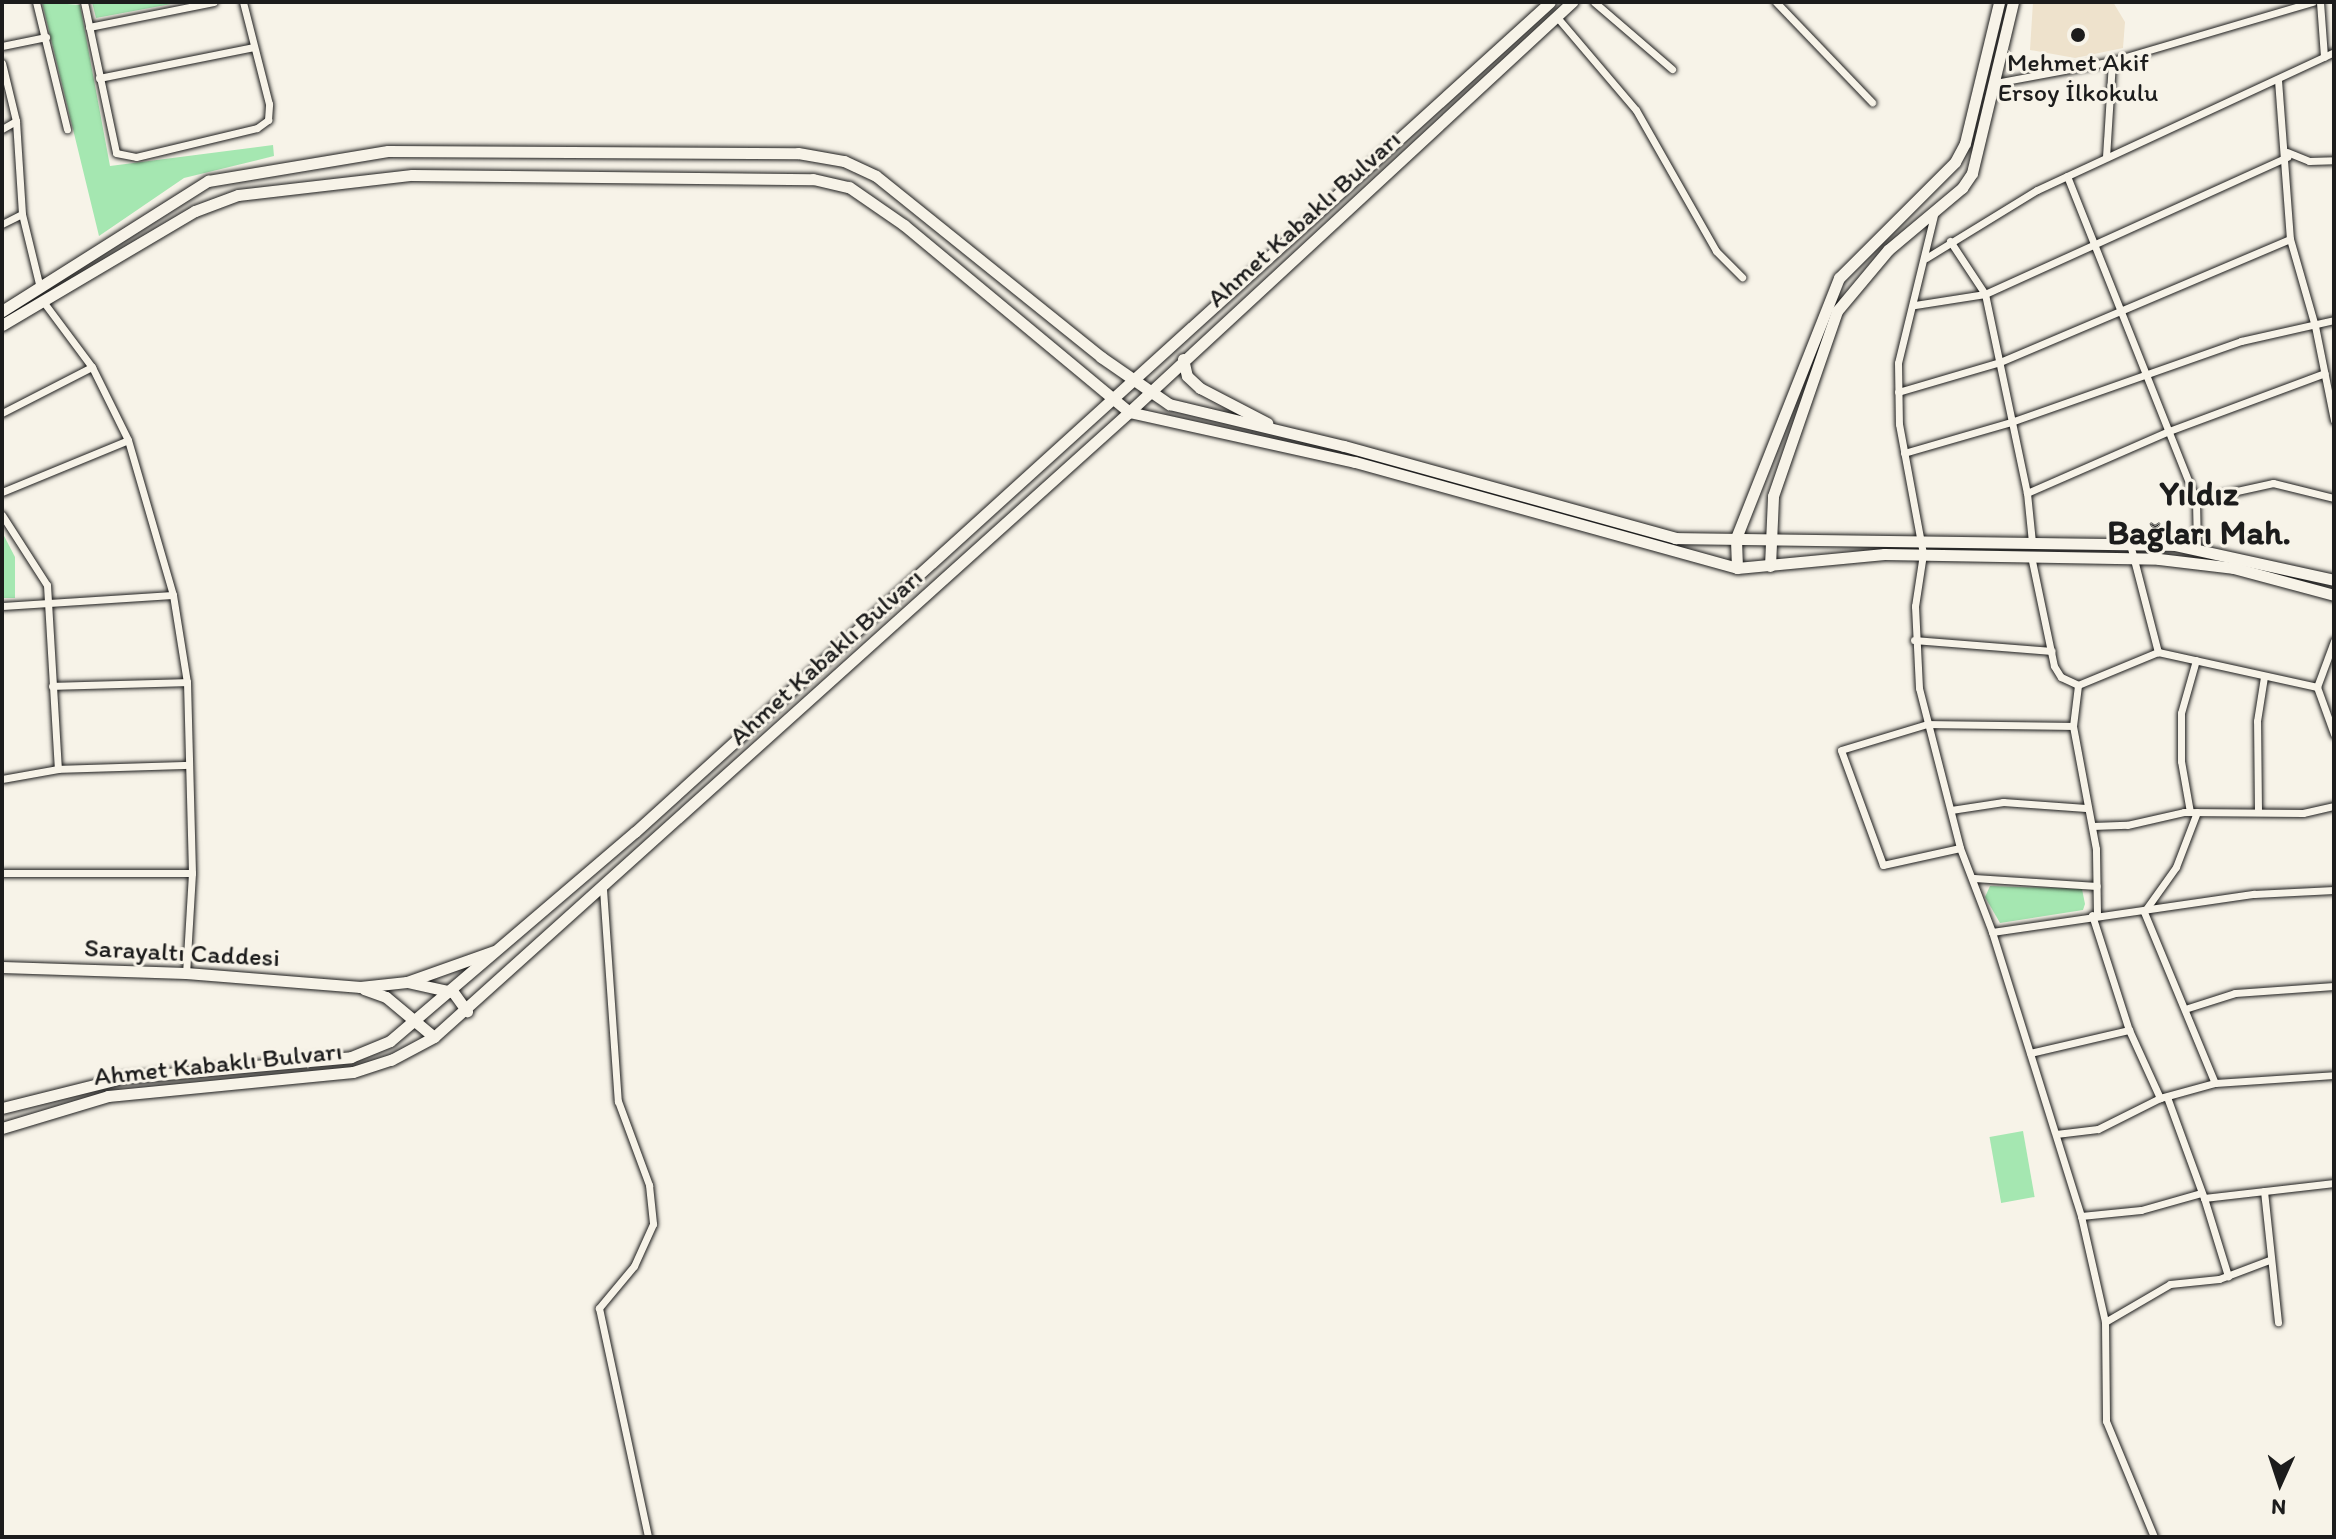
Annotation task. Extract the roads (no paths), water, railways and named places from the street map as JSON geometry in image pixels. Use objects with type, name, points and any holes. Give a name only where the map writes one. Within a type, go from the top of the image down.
[{"type":"street","points":[[36,2],[67,129]]},
{"type":"street","points":[[84,2],[116,153],[136,157],[263,126],[269,104],[243,2]]},
{"type":"street","points":[[89,27],[214,2]]},
{"type":"street","name":"Ahmet Kabaklı Bulvarı","points":[[2,1108],[122,1078],[351,1057],[390,1041],[453,992],[1550,2]]},
{"type":"street","name":"Ahmet Kabaklı Bulvarı","points":[[2,1128],[108,1096],[353,1072],[391,1060],[434,1037],[603,889],[1129,412],[1572,2]]},
{"type":"street","points":[[1594,2],[1672,69]]},
{"type":"street","points":[[1776,2],[1872,102]]},
{"type":"street","points":[[1737,568],[1736,538],[1839,278],[1940,181],[1965,143],[1999,2]]},
{"type":"street","points":[[1770,566],[1768,538],[1787,448],[1837,311],[1888,250],[1935,211],[1972,173],[2013,2]]},
{"type":"street","points":[[1995,83],[2112,61],[2312,2]]},
{"type":"street","points":[[2320,2],[2324,57]]},
{"type":"street","points":[[1556,16],[1636,110],[1716,251],[1742,277]]},
{"type":"street","points":[[2,46],[46,37]]},
{"type":"street","points":[[99,78],[254,47]]},
{"type":"street","points":[[1925,259],[1950,241],[2067,176],[2334,52]]},
{"type":"street","points":[[2106,157],[2112,61]]},
{"type":"street","points":[[2,63],[16,121],[22,214],[40,288]]},
{"type":"street","points":[[2278,80],[2287,154],[2290,239],[2315,326],[2334,420]]},
{"type":"street","points":[[2,129],[16,121]]},
{"type":"street","points":[[2,311],[167,203],[208,181],[388,151],[798,153],[844,161],[876,176],[1148,392],[1169,404],[1289,433],[1675,538],[2032,542],[2197,548],[2334,580]]},
{"type":"street","points":[[1915,305],[1985,294],[2287,154],[2309,161],[2334,160]]},
{"type":"street","points":[[2,325],[45,304],[195,211],[238,195],[412,175],[813,179],[849,187],[904,225],[1129,412],[1355,462],[1737,568],[1857,554],[2133,558],[2234,568],[2334,595]]},
{"type":"street","points":[[2067,176],[2141,372],[2169,431],[2196,500],[2197,548]]},
{"type":"street","points":[[1935,211],[1915,305],[1898,363],[1904,453],[1923,554],[1914,640],[1927,724],[1960,848],[1974,878],[1992,932],[2081,1216],[2105,1322],[2106,1421],[2154,1537]]},
{"type":"street","points":[[2,224],[22,214]]},
{"type":"street","points":[[1898,392],[2000,362],[2119,308],[2290,239]]},
{"type":"street","points":[[1950,241],[1985,294],[2027,493],[2032,542]]},
{"type":"street","points":[[45,304],[92,367],[128,440],[173,595],[187,682],[192,873],[186,973]]},
{"type":"street","points":[[1904,453],[2011,422],[2141,372],[2241,341],[2334,320]]},
{"type":"street","points":[[1183,359],[1187,376],[1200,388],[1289,433]]},
{"type":"street","points":[[2,413],[92,367]]},
{"type":"street","points":[[2027,493],[2169,431],[2325,373]]},
{"type":"street","points":[[2,492],[128,440]]},
{"type":"street","points":[[2196,500],[2273,483],[2334,498]]},
{"type":"street","points":[[2,515],[47,585],[58,769]]},
{"type":"street","points":[[2130,544],[2158,652]]},
{"type":"street","points":[[2031,556],[2052,651],[2061,677],[2078,685],[2158,652],[2317,687]]},
{"type":"street","points":[[2,606],[173,595]]},
{"type":"street","points":[[1914,640],[2052,651]]},
{"type":"street","points":[[2334,641],[2317,687],[2334,734]]},
{"type":"street","points":[[2144,912],[2176,867],[2194,812],[2181,761],[2181,713],[2196,660]]},
{"type":"street","points":[[2258,811],[2257,721],[2264,677]]},
{"type":"street","points":[[52,686],[187,682]]},
{"type":"street","points":[[2078,685],[2073,726],[2086,808],[2092,826],[2097,886],[2095,915],[2129,1030],[2164,1098],[2202,1196],[2228,1276]]},
{"type":"street","points":[[1960,848],[1883,865],[1841,750],[1927,724],[2073,726]]},
{"type":"street","points":[[2,779],[58,769],[188,765]]},
{"type":"street","points":[[1951,810],[2003,802],[2086,808]]},
{"type":"street","points":[[2092,826],[2127,825],[2194,812],[2303,813],[2334,806]]},
{"type":"street","points":[[2,873],[192,873]]},
{"type":"street","points":[[1974,878],[2097,886]]},
{"type":"street","points":[[603,889],[618,1101],[649,1185],[653,1224],[634,1266],[599,1308],[648,1537]]},
{"type":"street","points":[[1992,932],[2254,894],[2334,890]]},
{"type":"street","points":[[2144,912],[2188,1008],[2215,1083]]},
{"type":"street","points":[[360,987],[407,982],[502,947]]},
{"type":"street","name":"Sarayaltı Caddesi","points":[[2,967],[186,973],[360,987]]},
{"type":"street","points":[[407,982],[453,992],[467,1011]]},
{"type":"street","points":[[2188,1008],[2235,993],[2334,986]]},
{"type":"street","points":[[360,987],[386,997],[418,1019],[434,1037]]},
{"type":"street","points":[[2030,1053],[2129,1030]]},
{"type":"street","points":[[2056,1134],[2098,1129],[2164,1098],[2215,1083],[2334,1075]]},
{"type":"street","points":[[2081,1216],[2141,1210],[2202,1196],[2334,1183]]},
{"type":"street","points":[[2264,1191],[2278,1322]]},
{"type":"street","points":[[2105,1322],[2170,1284],[2228,1276],[2269,1260]]},
{"type":"place","name":"Mehmet Akif Ersoy İlkokulu","points":[[2078,35]]},
{"type":"district","name":"Yıldız Bağları Mah.","points":[[2199,512]]}]
